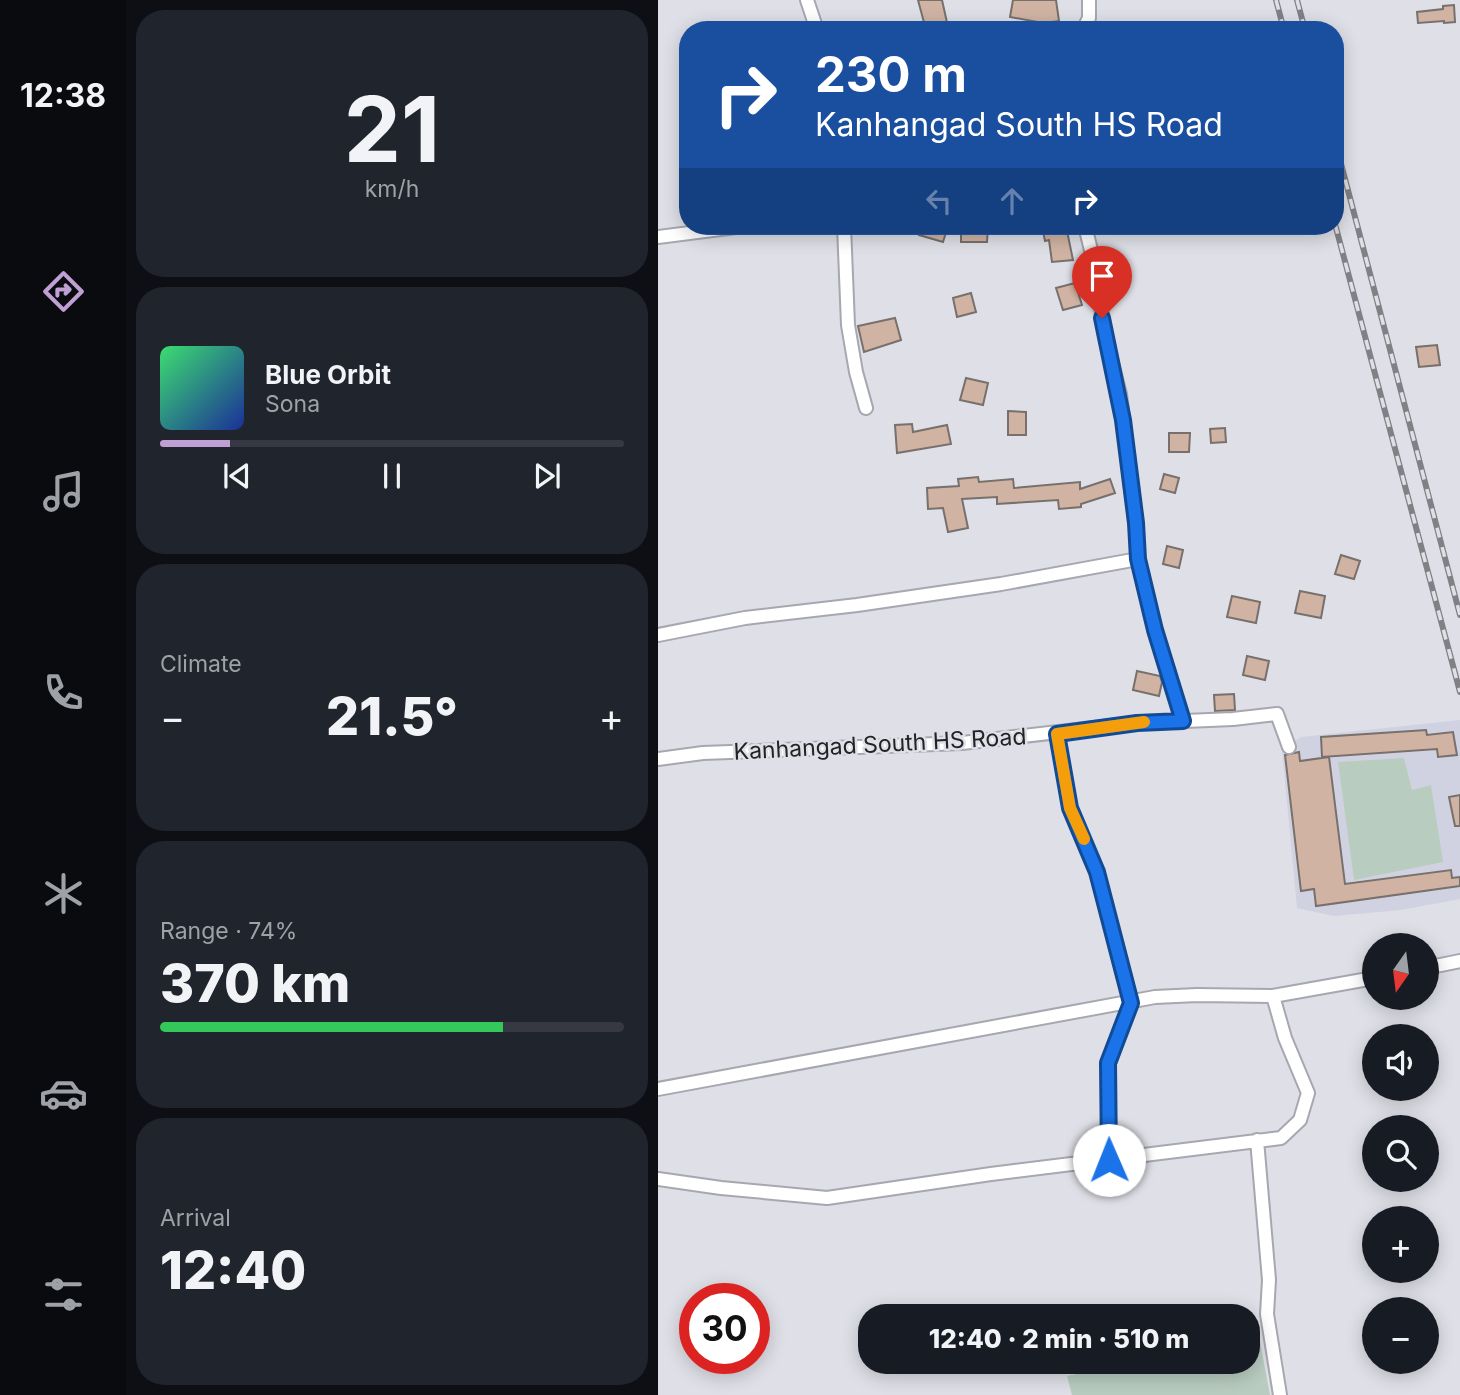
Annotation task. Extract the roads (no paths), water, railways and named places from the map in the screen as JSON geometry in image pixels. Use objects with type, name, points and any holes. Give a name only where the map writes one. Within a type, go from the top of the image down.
[{"type":"street","points":[[807,0],[814,21]]},
{"type":"street","points":[[1088,21],[1089,0]]},
{"type":"street","points":[[658,237],[679,234]]},
{"type":"street","points":[[844,235],[848,325],[856,372],[866,408]]},
{"type":"street","points":[[1087,235],[1096,270],[1105,336],[1119,394],[1136,523],[1138,559],[1155,630],[1183,721]]},
{"type":"street","points":[[658,635],[745,618],[1001,584],[1138,559]]},
{"type":"street","name":"Kanhangad South HS Road","points":[[658,759],[703,753],[962,743],[1137,723],[1277,714],[1289,747]]},
{"type":"street","points":[[1057,734],[1070,808],[1097,872],[1131,1003],[1108,1063],[1109,1160]]},
{"type":"street","points":[[1439,965],[1460,961]]},
{"type":"street","points":[[658,1089],[1156,997],[1273,996],[1362,980]]},
{"type":"street","points":[[658,1179],[827,1198],[991,1174],[1281,1139],[1300,1120],[1308,1093],[1285,1038],[1273,996]]},
{"type":"street","points":[[1257,1140],[1269,1280],[1267,1314],[1280,1395]]},
{"type":"railway","points":[[1276,0],[1282,21]]},
{"type":"railway","points":[[1297,0],[1303,21]]},
{"type":"railway","points":[[1344,175],[1460,615]]},
{"type":"railway","points":[[1338,235],[1460,692]]}]
